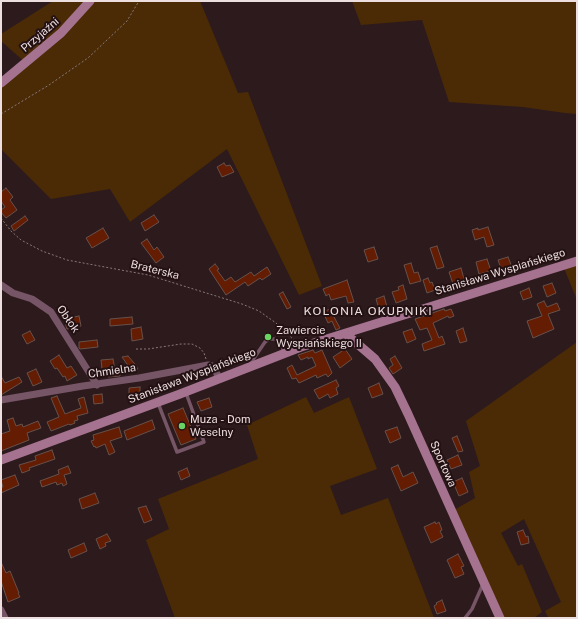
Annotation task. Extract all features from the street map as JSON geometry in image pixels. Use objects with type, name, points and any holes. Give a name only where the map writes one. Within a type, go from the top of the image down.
[{"type":"street","name":"Przyjaźni","points":[[1,83],[60,33],[90,1]]},
{"type":"street","name":"Stanisława Wyspiańskiego","points":[[1,460],[301,348],[577,261]]},
{"type":"street","name":"Obłok","points":[[2,285],[13,293],[32,299],[51,312],[97,385]]},
{"type":"street","name":"Sportowa","points":[[346,334],[375,359],[395,387],[500,618]]},
{"type":"street","name":"Chmielna","points":[[1,400],[97,385],[208,365]]},
{"type":"street","points":[[208,365],[212,366],[216,370],[219,378]]},
{"type":"street","points":[[1,610],[5,618]]},
{"type":"lane","points":[[247,368],[268,339],[276,339],[280,341],[284,354]]},
{"type":"lane","points":[[158,402],[177,452],[204,442],[185,392]]},
{"type":"lane","points":[[465,618],[472,609],[484,582]]},
{"type":"path","points":[[1,114],[49,85],[88,58],[127,20],[139,1]]},
{"type":"path","name":"Braterska","points":[[1,218],[11,231],[21,240],[42,251],[67,260],[148,275],[242,304],[259,311],[287,332],[301,348]]},
{"type":"path","points":[[136,349],[192,344],[200,348],[204,353],[208,365]]},
{"type":"shaded area","points":[[53,1],[200,1],[238,93],[248,92],[322,286],[299,295],[227,149],[130,222],[110,189],[51,199],[1,149],[1,86],[26,63],[1,41],[1,34]]},
{"type":"shaded area","points":[[352,1],[577,1],[577,114],[523,107],[449,102],[422,20],[361,25]]},
{"type":"shaded area","points":[[577,265],[577,300],[564,268]]},
{"type":"shaded area","points":[[577,342],[577,618],[546,618],[548,617],[545,611],[561,602],[524,519],[501,533],[518,566],[522,564],[542,612],[534,618],[504,618],[454,510],[475,498],[469,472],[480,466],[466,421]]},
{"type":"shaded area","points":[[306,397],[314,413],[349,397],[377,469],[330,486],[341,515],[388,498],[434,618],[175,618],[146,540],[169,529],[158,499],[258,459],[247,425]]},
{"type":"building","points":[[224,163],[226,166],[230,165],[234,172],[222,177],[217,167]]},
{"type":"building","points":[[6,188],[13,197],[10,200],[17,210],[6,218],[1,212],[1,210],[5,207],[1,201],[1,192]]},
{"type":"building","points":[[154,215],[159,222],[145,231],[141,223]]},
{"type":"building","points":[[25,216],[28,220],[14,231],[11,226]]},
{"type":"building","points":[[488,227],[494,245],[487,247],[484,237],[475,240],[472,230]]},
{"type":"building","points":[[103,228],[109,238],[92,248],[86,238]]},
{"type":"building","points":[[147,239],[154,250],[157,247],[164,257],[156,263],[141,243]]},
{"type":"building","points":[[437,246],[444,267],[437,269],[430,248]]},
{"type":"building","points":[[374,247],[378,259],[368,262],[364,250]]},
{"type":"building","points":[[508,257],[512,267],[502,271],[498,260]]},
{"type":"building","points":[[487,259],[491,271],[479,274],[476,262]]},
{"type":"building","points":[[411,263],[414,273],[418,272],[421,281],[410,284],[404,265]]},
{"type":"building","points":[[215,264],[219,269],[217,270],[225,281],[231,277],[235,282],[251,272],[254,276],[267,267],[271,274],[262,280],[260,278],[248,286],[245,282],[226,295],[209,269]]},
{"type":"building","points":[[461,268],[464,279],[453,284],[449,272]]},
{"type":"building","points":[[428,278],[430,283],[432,282],[435,290],[427,293],[423,280]]},
{"type":"building","points":[[347,280],[354,302],[348,303],[346,296],[331,300],[329,294],[326,296],[323,289]]},
{"type":"building","points":[[552,283],[556,293],[547,297],[543,286]]},
{"type":"building","points":[[403,285],[407,299],[396,303],[392,292],[399,290],[398,287]]},
{"type":"building","points":[[529,288],[532,297],[523,300],[520,292]]},
{"type":"building","points":[[283,292],[291,307],[287,309],[279,294]]},
{"type":"building","points":[[384,296],[387,307],[379,309],[376,299]]},
{"type":"building","points":[[544,301],[547,307],[557,303],[560,310],[548,314],[554,329],[533,338],[527,321],[542,316],[537,304]]},
{"type":"building","points":[[330,309],[340,328],[336,330],[332,321],[328,323],[323,312]]},
{"type":"building","points":[[444,309],[445,311],[451,309],[454,316],[449,318],[448,316],[433,323],[439,338],[442,336],[445,344],[424,351],[422,344],[432,340],[427,328],[420,330],[415,319]]},
{"type":"building","points":[[79,316],[81,326],[67,329],[64,319]]},
{"type":"building","points":[[132,317],[133,324],[110,326],[110,319]]},
{"type":"building","points":[[141,327],[143,339],[132,341],[131,329]]},
{"type":"building","points":[[463,328],[467,341],[460,343],[456,331]]},
{"type":"building","points":[[412,329],[416,339],[407,343],[403,332]]},
{"type":"building","points":[[30,331],[35,340],[27,344],[22,335]]},
{"type":"building","points":[[97,340],[98,347],[79,348],[79,342]]},
{"type":"building","points":[[345,349],[352,359],[340,368],[333,357]]},
{"type":"building","points":[[313,350],[315,353],[322,350],[332,373],[328,377],[326,374],[317,378],[316,375],[299,383],[296,378],[292,379],[287,368],[292,365],[297,375],[316,366],[312,357],[301,360],[298,355]]},
{"type":"building","points":[[59,355],[67,368],[71,366],[77,375],[67,381],[65,376],[63,377],[57,368],[55,369],[50,361]]},
{"type":"building","points":[[128,356],[138,369],[132,371],[122,357]]},
{"type":"building","points":[[395,356],[402,368],[393,374],[389,368],[393,365],[390,359]]},
{"type":"building","points":[[113,359],[115,370],[119,369],[120,376],[108,377],[106,368],[102,369],[101,360]]},
{"type":"building","points":[[36,369],[42,382],[33,386],[27,373]]},
{"type":"building","points":[[1,376],[5,383],[19,377],[22,382],[1,395]]},
{"type":"building","points":[[336,380],[339,386],[336,388],[338,394],[330,398],[328,394],[319,399],[314,390]]},
{"type":"building","points":[[379,383],[383,394],[372,398],[368,388]]},
{"type":"building","points":[[140,387],[140,397],[129,398],[129,388]]},
{"type":"building","points":[[102,394],[103,403],[94,404],[93,395]]},
{"type":"building","points":[[57,396],[65,414],[81,408],[78,399],[84,397],[88,413],[77,416],[78,420],[74,421],[75,423],[51,431],[47,422],[59,417],[51,398]]},
{"type":"building","points":[[209,398],[212,407],[201,411],[197,402]]},
{"type":"building","name":"Muza - Dom Weselny","points":[[183,408],[196,439],[181,445],[168,414]]},
{"type":"building","points":[[13,418],[16,426],[22,424],[23,427],[38,421],[41,428],[27,433],[29,440],[1,451],[1,434],[10,431],[7,420]]},
{"type":"building","points":[[152,420],[155,429],[127,440],[124,431]]},
{"type":"building","points":[[119,427],[122,437],[110,441],[115,452],[109,455],[105,444],[96,448],[95,446],[94,447],[91,441],[94,440],[93,435]]},
{"type":"building","points":[[397,427],[401,438],[390,443],[385,431]]},
{"type":"building","points":[[457,436],[463,451],[458,452],[452,438]]},
{"type":"building","points":[[52,450],[55,459],[29,468],[30,470],[22,473],[19,465],[36,460],[35,456]]},
{"type":"building","points":[[458,455],[462,465],[451,469],[447,460]]},
{"type":"building","points":[[398,465],[403,477],[413,472],[418,483],[401,491],[391,468]]},
{"type":"building","points":[[68,466],[71,473],[64,475],[67,484],[63,486],[62,483],[57,485],[56,482],[42,487],[40,481],[59,474],[58,470]]},
{"type":"building","points":[[187,468],[190,476],[181,480],[178,472]]},
{"type":"building","points":[[15,475],[19,485],[1,493],[1,487],[3,487],[1,480]]},
{"type":"building","points":[[462,478],[468,492],[459,496],[453,482]]},
{"type":"building","points":[[95,493],[99,503],[82,509],[79,499]]},
{"type":"building","points":[[146,506],[152,520],[144,523],[138,508]]},
{"type":"building","points":[[435,522],[436,524],[439,522],[442,530],[440,531],[443,537],[431,543],[424,527]]},
{"type":"building","points":[[523,530],[526,537],[528,536],[529,543],[521,545],[517,532]]},
{"type":"building","points":[[107,534],[111,541],[105,543],[106,546],[100,549],[96,539]]},
{"type":"building","points":[[84,543],[87,551],[71,558],[68,550]]},
{"type":"building","points":[[458,554],[464,566],[461,567],[464,574],[455,578],[447,560]]},
{"type":"building","points":[[1,562],[6,573],[10,571],[20,597],[8,602],[1,581]]},
{"type":"building","points":[[442,600],[446,611],[437,614],[434,606]]},
{"type":"place","name":"Zawiercie Wyspiańskiego II","points":[[268,337]]},
{"type":"place","name":"Muza - Dom Weselny","points":[[182,426]]},
{"type":"district","name":"KOLONIA OKUPNIKI","points":[[368,311]]}]
